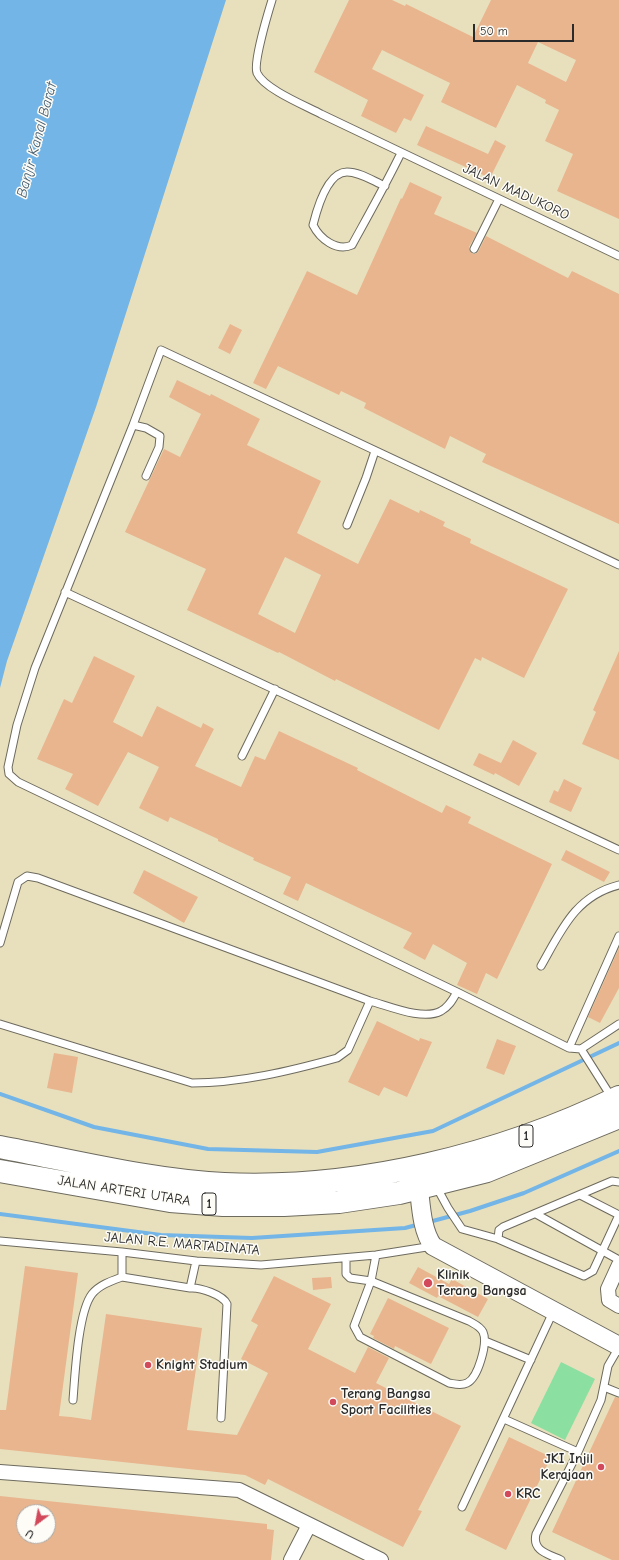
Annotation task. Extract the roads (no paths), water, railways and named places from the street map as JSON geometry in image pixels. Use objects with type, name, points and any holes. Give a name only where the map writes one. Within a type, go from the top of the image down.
[{"type":"highway","name":"JALAN ARTERI UTARA","points":[[0,1147],[173,1179],[225,1184],[337,1180],[415,1167],[512,1142],[617,1104]]},
{"type":"highway","name":"JALAN ARTERI UTARA","points":[[0,1171],[170,1201],[224,1205],[284,1205],[339,1202],[425,1193],[487,1171],[617,1104]]},
{"type":"street","points":[[425,1193],[430,1238],[554,1312],[619,1346]]},
{"type":"street","points":[[619,1265],[608,1294],[609,1300],[619,1306]]},
{"type":"street","points":[[0,1472],[239,1490],[381,1560]]},
{"type":"street","points":[[291,1560],[309,1525]]},
{"type":"lane","name":"JALAN MADUKORO","points":[[272,0],[256,61],[256,72],[263,81],[279,92],[321,114],[619,256]]},
{"type":"lane","points":[[384,186],[353,173],[346,172],[331,178],[317,208],[312,226],[338,248],[347,248],[352,245],[384,186],[401,153]]},
{"type":"lane","points":[[474,249],[499,199]]},
{"type":"lane","points":[[619,564],[161,350],[133,426],[34,668],[17,725],[8,767],[9,774],[13,778],[457,992],[569,1048],[581,1049],[619,1024]]},
{"type":"lane","points":[[133,426],[146,428],[160,436],[159,447],[146,476]]},
{"type":"lane","points":[[346,526],[366,478],[375,451]]},
{"type":"lane","points":[[65,592],[619,850]]},
{"type":"lane","points":[[242,756],[275,689]]},
{"type":"lane","points":[[0,943],[18,882],[27,876],[38,878],[370,1001],[429,1015],[441,1011],[450,1004],[457,992]]},
{"type":"lane","points":[[541,966],[568,918],[595,894],[619,885]]},
{"type":"lane","points":[[569,1048],[619,936]]},
{"type":"lane","points":[[0,1024],[192,1083],[212,1083],[250,1078],[337,1058],[348,1050],[370,1001]]},
{"type":"lane","points":[[581,1049],[617,1104]]},
{"type":"lane","points":[[498,1239],[499,1230],[503,1227],[612,1181],[619,1182]]},
{"type":"lane","points":[[425,1193],[448,1208],[462,1229],[498,1239],[584,1276],[593,1271],[619,1215],[580,1195]]},
{"type":"lane","points":[[536,1214],[619,1260]]},
{"type":"lane","name":"JALAN R.E. MARTADINATA","points":[[0,1241],[122,1252],[196,1261],[261,1265],[376,1255],[430,1238]]},
{"type":"lane","points":[[122,1252],[122,1277]]},
{"type":"lane","points":[[346,1258],[347,1276],[371,1281],[468,1321],[480,1328],[485,1341],[474,1377],[467,1383],[458,1385],[449,1383],[360,1337],[354,1326],[371,1281],[376,1255]]},
{"type":"lane","points":[[190,1288],[196,1261]]},
{"type":"lane","points":[[73,1400],[84,1310],[92,1294],[103,1284],[122,1277],[190,1288],[202,1288],[224,1299],[226,1304],[221,1418]]},
{"type":"lane","points":[[462,1507],[554,1312]]},
{"type":"lane","points":[[485,1341],[531,1360]]},
{"type":"lane","points":[[561,1560],[542,1552],[534,1542],[536,1534],[578,1452],[601,1400],[608,1366],[619,1346]]},
{"type":"lane","points":[[604,1387],[619,1393]]},
{"type":"lane","points":[[504,1419],[578,1452]]},
{"type":"water","name":"Banjir Kanal Barat","points":[[0,0],[226,0],[96,407],[7,661],[0,688]]},
{"type":"waterway","points":[[0,1094],[94,1127],[208,1149],[317,1152],[433,1131],[619,1043]]},
{"type":"waterway","points":[[429,1222],[470,1211],[524,1193],[619,1151]]},
{"type":"waterway","points":[[0,1214],[161,1235],[252,1238],[405,1228],[420,1224]]},
{"type":"place","name":"Klinik Terang Bangsa","points":[[428,1283]]},
{"type":"place","name":"Knight Stadium","points":[[148,1365]]},
{"type":"place","name":"Terang Bangsa Sport Facilities","points":[[333,1402]]},
{"type":"place","name":"JKI Injil Kerajaan","points":[[601,1467]]},
{"type":"place","name":"KRC","points":[[508,1494]]}]
